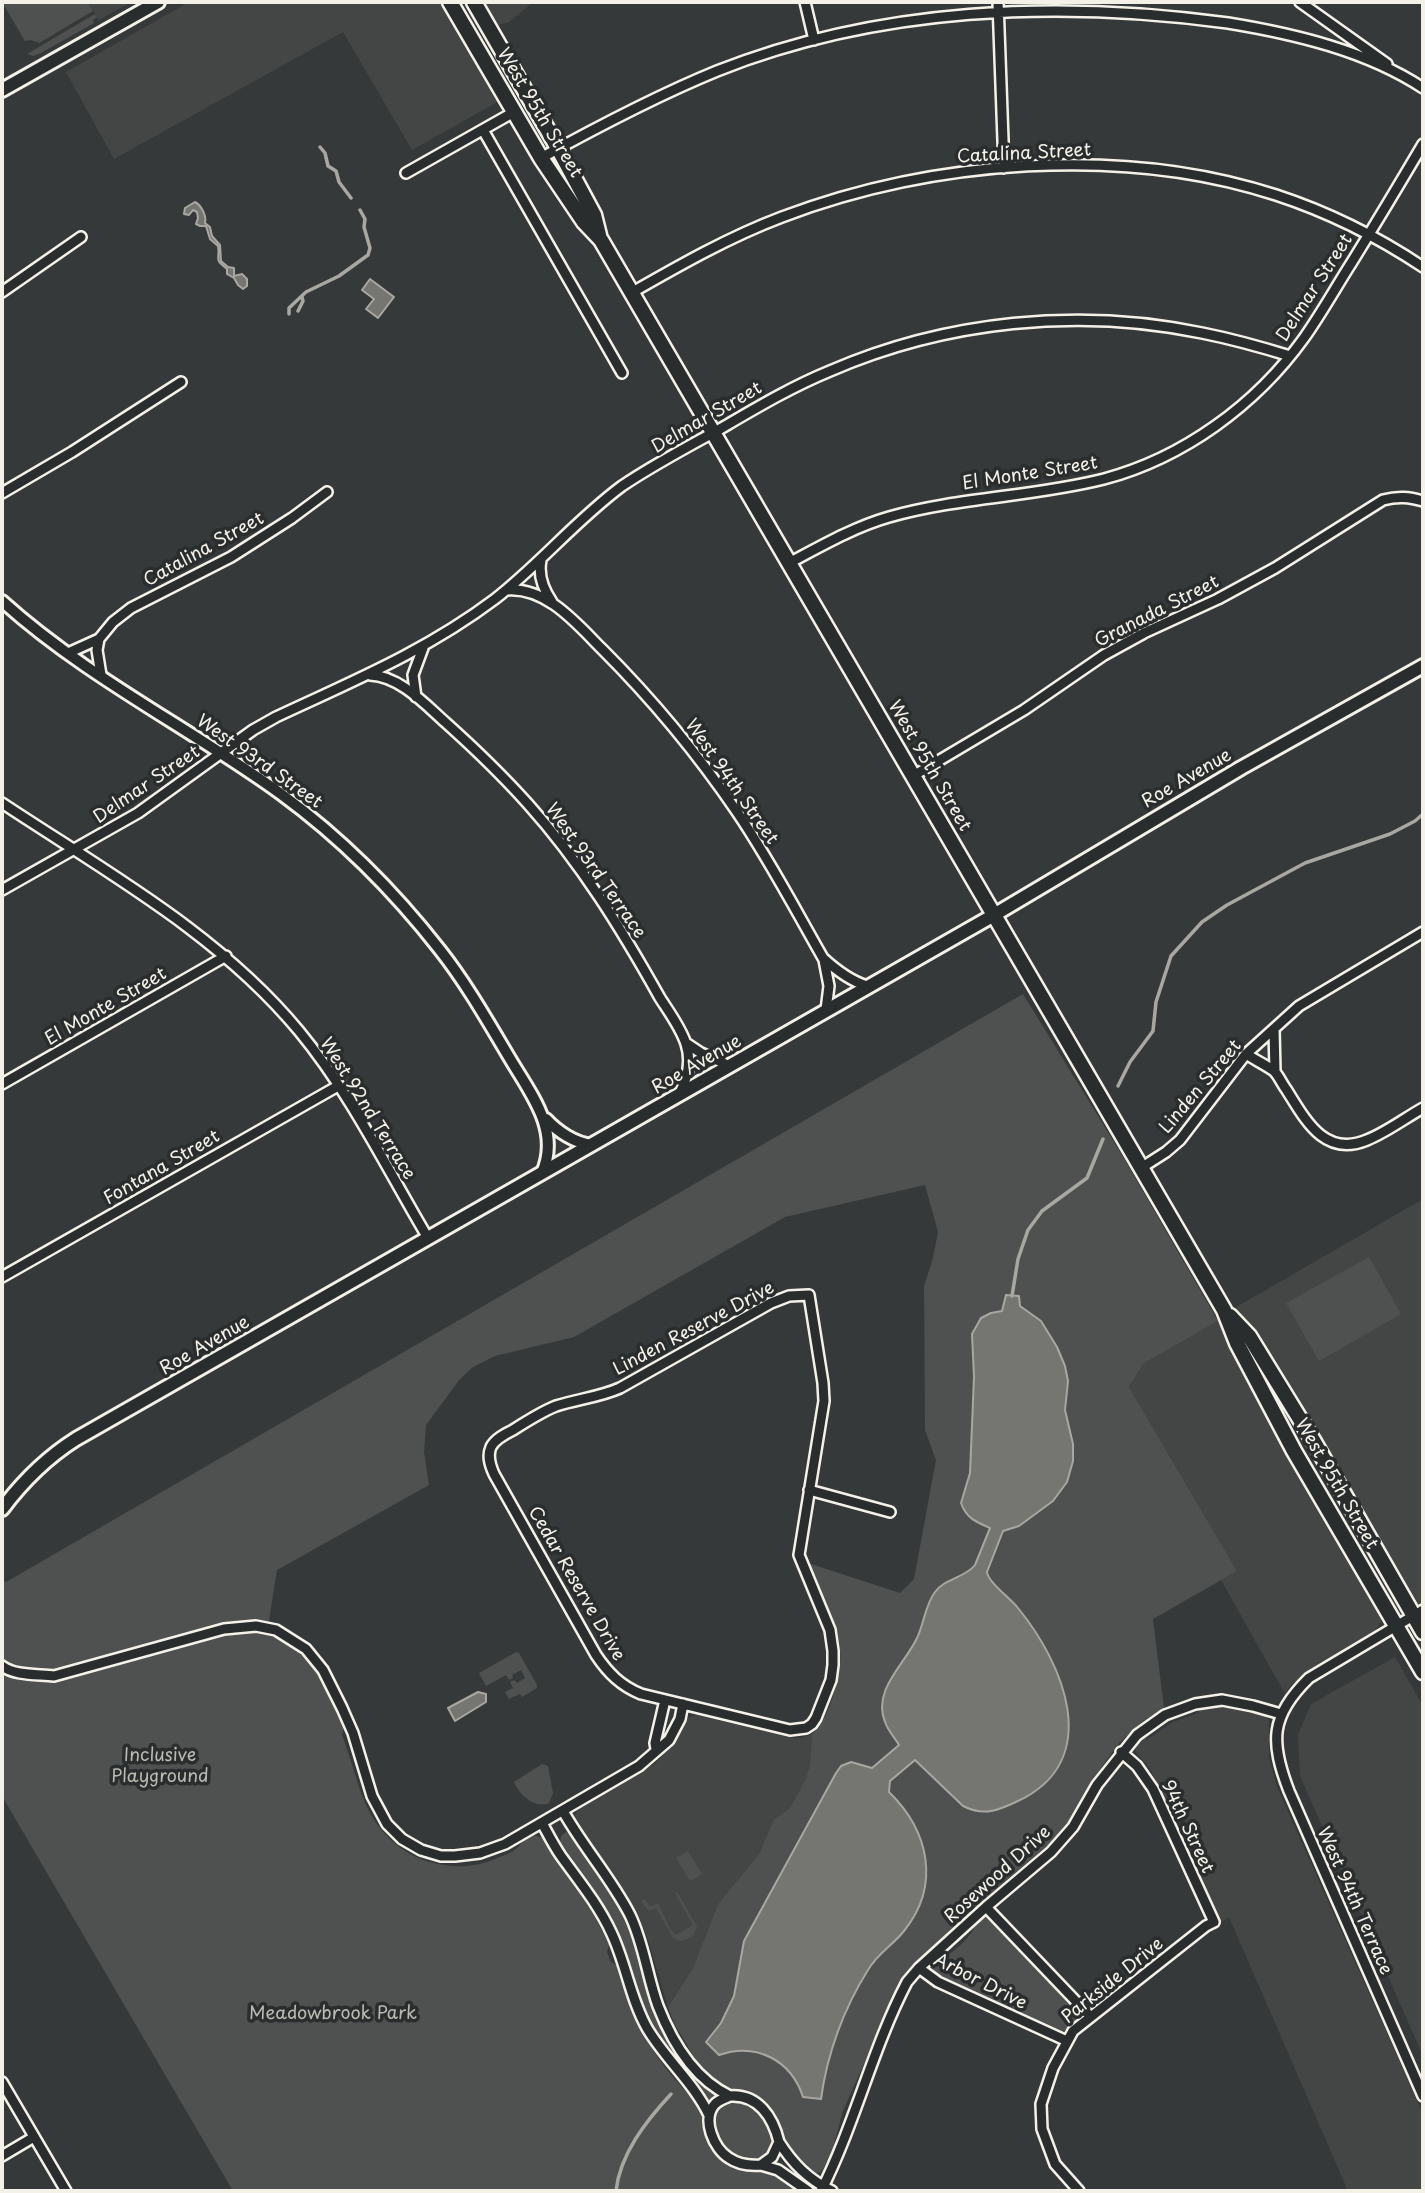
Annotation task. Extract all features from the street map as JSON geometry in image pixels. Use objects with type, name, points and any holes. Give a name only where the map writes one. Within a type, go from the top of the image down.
[{"type":"main road","points":[[2,90],[158,2]]},
{"type":"main road","name":"West 95th Street","points":[[450,2],[541,158],[584,222],[601,240],[1224,1310],[1237,1343],[1294,1451],[1423,1672]]},
{"type":"main road","name":"West 95th Street","points":[[474,2],[594,215],[601,240]]},
{"type":"main road","name":"Roe Avenue","points":[[2,1509],[18,1487],[40,1466],[76,1439],[994,915],[1194,795],[1423,666]]},
{"type":"main road","name":"West 95th Street","points":[[1224,1310],[1249,1336],[1418,1613],[1423,1632]]},
{"type":"street","points":[[805,2],[814,40]]},
{"type":"street","points":[[1300,2],[1423,88]]},
{"type":"street","points":[[541,158],[669,91],[748,60],[874,25],[999,6],[1098,8],[1198,17],[1254,27],[1348,52],[1410,80]]},
{"type":"street","points":[[999,6],[1004,168]]},
{"type":"street","points":[[406,173],[514,112]]},
{"type":"street","points":[[483,130],[622,373]]},
{"type":"street","name":"Delmar Street","points":[[2,890],[138,813],[276,717],[423,647],[505,591],[573,526],[624,485],[796,386],[832,370],[885,350],[959,331],[1051,321],[1102,321],[1200,332],[1290,356],[1304,339],[1423,144]]},
{"type":"street","name":"Catalina Street","points":[[631,293],[736,236],[831,200],[925,177],[1004,168],[1105,166],[1152,170],[1199,177],[1276,195],[1325,213],[1423,267]]},
{"type":"street","points":[[2,292],[81,237]]},
{"type":"street","name":"El Monte Street","points":[[789,564],[846,533],[887,517],[944,504],[1105,479],[1142,466],[1206,433],[1256,393],[1290,356]]},
{"type":"street","points":[[2,493],[181,382]]},
{"type":"street","name":"Catalina Street","points":[[68,653],[99,639],[113,622],[131,608],[231,557],[327,492]]},
{"type":"street","name":"Granada Street","points":[[913,776],[1024,710],[1104,655],[1275,568],[1383,500],[1398,496],[1423,501]]},
{"type":"street","name":"West 94th Street","points":[[541,558],[541,579],[553,604],[633,680],[706,769],[738,814],[823,958],[840,972],[867,986]]},
{"type":"street","name":"West 94th Street","points":[[505,591],[526,591],[553,604]]},
{"type":"street","name":"West 93rd Street","points":[[2,601],[68,653],[280,794],[315,821],[361,863],[414,918],[467,988],[544,1117],[548,1154],[542,1173]]},
{"type":"street","points":[[99,639],[97,650],[101,675]]},
{"type":"street","points":[[416,697],[413,675],[423,647]]},
{"type":"street","name":"West 93rd Terrace","points":[[368,674],[387,678],[416,697],[491,765],[530,806],[603,902],[686,1043]]},
{"type":"street","name":"West 92nd Terrace","points":[[2,803],[187,926],[226,956],[273,1001],[299,1031],[338,1086],[428,1238]]},
{"type":"street","name":"Linden Street","points":[[1141,1168],[1180,1140],[1246,1054],[1308,1000],[1423,932]]},
{"type":"street","name":"El Monte Street","points":[[2,1084],[226,956]]},
{"type":"street","points":[[823,958],[828,986],[826,1010]]},
{"type":"street","points":[[1274,1029],[1275,1072]]},
{"type":"street","points":[[686,1043],[730,1066]]},
{"type":"street","points":[[678,1096],[688,1073],[686,1043]]},
{"type":"street","points":[[1246,1054],[1275,1072],[1309,1126],[1319,1136],[1331,1142],[1343,1144],[1368,1140],[1423,1108]]},
{"type":"street","name":"Fontana Street","points":[[2,1277],[338,1086]]},
{"type":"street","points":[[544,1117],[573,1139],[592,1145]]},
{"type":"street","name":"Linden Reserve Drive","points":[[489,1454],[499,1438],[546,1410],[607,1394],[771,1303],[789,1296],[809,1294]]},
{"type":"street","name":"Cedar Reserve Drive","points":[[489,1454],[494,1474],[603,1665],[620,1683],[631,1690],[682,1704],[790,1730],[806,1728],[816,1718],[831,1681],[833,1651],[830,1630],[799,1555],[824,1401],[809,1294]]},
{"type":"street","points":[[809,1490],[890,1512]]},
{"type":"street","points":[[1281,1714],[1297,1689],[1309,1678],[1418,1613]]},
{"type":"street","points":[[2,1666],[7,1670],[27,1674],[54,1676],[224,1629],[241,1626],[276,1630],[296,1642],[317,1661],[353,1733],[377,1807],[387,1824],[409,1844],[441,1856],[466,1856],[493,1849],[639,1766],[669,1740],[680,1719],[682,1704]]},
{"type":"street","points":[[656,1749],[655,1743],[666,1700]]},
{"type":"street","name":"Rosewood Drive","points":[[825,2190],[907,1982],[986,1907],[1051,1852],[1073,1827],[1097,1785],[1137,1735],[1165,1715],[1195,1704],[1222,1700],[1281,1714]]},
{"type":"street","name":"West 94th Terrace","points":[[1281,1714],[1276,1736],[1278,1763],[1423,2096]]},
{"type":"street","name":"94th Street","points":[[1121,1752],[1137,1766],[1153,1789],[1214,1922]]},
{"type":"street","points":[[563,1811],[613,1885],[631,1917],[659,2007],[684,2055],[707,2084],[730,2096],[747,2098],[764,2109],[771,2119],[779,2142],[794,2164],[825,2190]]},
{"type":"street","points":[[542,1823],[559,1854],[582,1883],[607,1924],[645,2023],[666,2057],[698,2094],[709,2115],[713,2140],[727,2157],[738,2163],[778,2170],[808,2191]]},
{"type":"street","points":[[986,1907],[1090,2016]]},
{"type":"street","name":"Parkside Drive","points":[[1079,2191],[1055,2164],[1045,2140],[1041,2114],[1045,2090],[1067,2041],[1073,2031],[1090,2016],[1214,1922]]},
{"type":"street","name":"Arbor Drive","points":[[919,1968],[938,1982],[1067,2041]]},
{"type":"street","points":[[2,2081],[66,2191]]},
{"type":"street","points":[[709,2115],[713,2106],[730,2096]]},
{"type":"street","points":[[2,2156],[34,2137]]},
{"type":"street","points":[[761,2165],[772,2157],[779,2142]]},
{"type":"shaded area","points":[[88,2],[131,2],[99,20]]},
{"type":"shaded area","points":[[189,2],[442,2],[499,101],[412,150],[343,32],[114,159],[66,72]]},
{"type":"shaded area","points":[[480,2],[533,2],[509,22],[498,25],[490,19]]},
{"type":"shaded area","points":[[195,202],[201,208],[212,236],[220,245],[221,261],[234,268],[234,276],[242,274],[247,279],[247,286],[243,289],[227,274],[227,269],[218,260],[218,246],[210,239],[206,226],[196,224],[197,212],[193,210],[189,215],[184,214],[185,208]]},
{"type":"shaded area","points":[[370,279],[394,297],[378,318],[366,309],[374,299],[362,290]]},
{"type":"shaded area","points":[[1423,1199],[1423,1602],[1418,1605],[1413,1604],[1278,1373],[1233,1309]]},
{"type":"shaded area","points":[[1006,1295],[1019,1296],[1020,1306],[1041,1321],[1065,1366],[1068,1381],[1065,1410],[1073,1444],[1073,1461],[1067,1482],[1053,1501],[1019,1526],[1003,1531],[987,1572],[995,1585],[1018,1608],[1049,1656],[1061,1682],[1067,1710],[1068,1736],[1061,1761],[1045,1783],[1018,1801],[998,1809],[985,1812],[963,1806],[915,1760],[890,1781],[889,1792],[903,1807],[921,1841],[926,1877],[923,1895],[916,1913],[904,1931],[872,1964],[851,2000],[832,2048],[821,2099],[803,2097],[790,2073],[770,2057],[746,2051],[719,2055],[706,2042],[721,2023],[734,1996],[744,1941],[836,1773],[841,1766],[851,1762],[872,1768],[899,1745],[886,1725],[882,1710],[886,1688],[912,1648],[932,1597],[939,1587],[966,1573],[975,1565],[990,1528],[969,1516],[961,1503],[970,1473],[974,1377],[972,1334],[981,1318],[1002,1311]]},
{"type":"shaded area","points":[[1218,1321],[1269,1420],[1382,1618],[1373,1633],[1313,1667],[1290,1686],[1285,1694],[1221,1580],[1237,1571],[1129,1387],[1143,1364]]},
{"type":"shaded area","points":[[1395,1657],[1423,1706],[1423,2056],[1300,1776],[1298,1735],[1311,1704]]},
{"type":"shaded area","points":[[478,1692],[486,1694],[486,1702],[455,1721],[448,1708]]},
{"type":"shaded area","points":[[1216,1705],[1246,1708],[1263,1714],[1269,1720],[1269,1758],[1277,1787],[1423,2114],[1423,2191],[1348,2191],[1229,1917],[1220,1923],[1196,1868],[1204,1863],[1175,1798],[1166,1799],[1150,1769],[1136,1752],[1135,1746],[1142,1738],[1148,1739],[1173,1722],[1198,1713],[1201,1708]]},
{"type":"shaded area","points":[[697,1715],[793,1738],[812,1734],[810,1764],[806,1778],[790,1808],[774,1819],[759,1854],[718,1904],[693,1968],[668,2007],[639,1917],[584,1833],[579,1831],[574,1818],[580,1808],[656,1763],[673,1743],[686,1718]]},
{"type":"green space","points":[[2,2],[88,2],[93,11],[39,43],[25,41]]},
{"type":"green space","points":[[95,14],[97,17],[93,20],[94,23],[39,54],[27,54]]},
{"type":"green space","name":"Meadowbrook Park","points":[[1023,994],[1122,1155],[1218,1321],[1143,1364],[1129,1387],[1237,1571],[1153,1619],[1164,1708],[1143,1721],[1118,1744],[1061,1834],[964,1916],[908,1971],[898,1987],[843,2111],[831,2155],[821,2172],[811,2172],[796,2161],[777,2120],[767,2107],[755,2098],[727,2089],[698,2068],[668,2007],[693,1968],[718,1904],[759,1854],[774,1819],[790,1808],[806,1778],[812,1734],[825,1716],[833,1696],[839,1675],[839,1641],[808,1563],[900,1593],[914,1579],[936,1460],[925,1430],[924,1286],[938,1232],[925,1185],[785,1217],[574,1337],[495,1356],[473,1367],[460,1379],[426,1425],[424,1452],[429,1485],[277,1570],[267,1633],[296,1649],[307,1659],[324,1683],[344,1727],[342,1735],[369,1811],[379,1827],[405,1851],[438,1864],[475,1865],[512,1852],[533,1835],[544,1838],[561,1867],[581,1888],[580,1894],[595,1916],[609,1945],[607,1952],[611,1962],[616,1965],[635,2017],[652,2049],[674,2078],[687,2092],[691,2092],[700,2106],[712,2148],[732,2166],[774,2174],[802,2191],[233,2191],[2,1796],[2,1580],[6,1582]]},
{"type":"green space","points":[[1369,1257],[1401,1314],[1319,1361],[1286,1303]]},
{"type":"green space","points":[[516,1652],[537,1688],[522,1697],[520,1694],[509,1699],[505,1692],[513,1688],[510,1682],[514,1680],[517,1683],[525,1678],[521,1670],[509,1680],[506,1675],[486,1686],[479,1673]]},
{"type":"green space","points":[[542,1764],[548,1766],[553,1793],[549,1803],[538,1804],[528,1800],[514,1782]]},
{"type":"green space","points":[[566,1832],[573,1836],[611,1890],[626,1918],[684,2061],[700,2083],[717,2097],[710,2103],[661,2043],[646,2016],[624,1952],[605,1910],[560,1842],[561,1836]]},
{"type":"green space","points":[[688,1851],[702,1874],[690,1881],[676,1858]]},
{"type":"green space","points":[[677,1892],[697,1927],[692,1937],[681,1941],[673,1938],[656,1908],[649,1911],[641,1901],[645,1899],[650,1907],[658,1903],[670,1929],[676,1935],[693,1925],[675,1893]]},
{"type":"green space","points":[[984,1917],[990,1919],[1078,2013],[1070,2028],[1061,2031],[934,1975],[933,1964],[960,1945],[976,1923]]},
{"type":"green space","points":[[728,2102],[749,2107],[765,2122],[773,2144],[766,2156],[754,2161],[742,2159],[722,2142],[714,2119],[718,2109]]},
{"type":"waterway","points":[[320,147],[325,153],[328,166],[336,171],[339,182],[351,198]]},
{"type":"waterway","points":[[289,314],[289,308],[306,292],[339,276],[368,255],[370,248],[364,227],[365,219],[360,210]]},
{"type":"waterway","points":[[298,311],[302,297]]},
{"type":"waterway","points":[[1118,1086],[1130,1062],[1153,1031],[1156,1002],[1171,956],[1202,922],[1227,905],[1305,863],[1390,834],[1423,814]]},
{"type":"waterway","points":[[1012,1296],[1018,1259],[1028,1230],[1042,1211],[1087,1178],[1103,1139]]},
{"type":"waterway","points":[[616,2191],[618,2177],[629,2151],[652,2115],[671,2094]]},
{"type":"park label","name":"Inclusive Playground","points":[[160,1766]]}]
